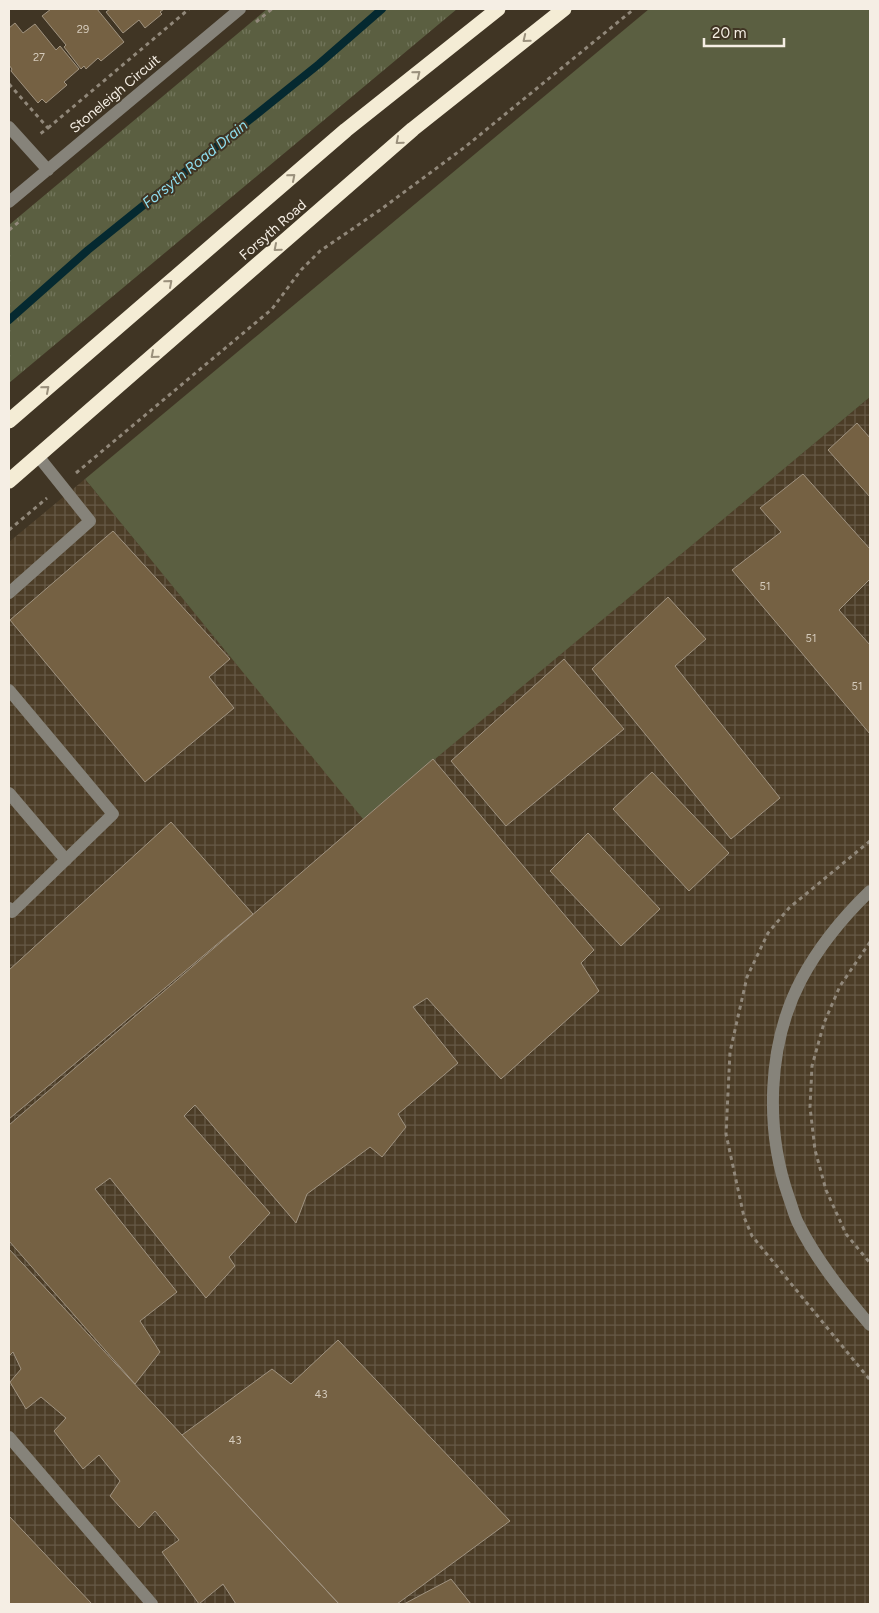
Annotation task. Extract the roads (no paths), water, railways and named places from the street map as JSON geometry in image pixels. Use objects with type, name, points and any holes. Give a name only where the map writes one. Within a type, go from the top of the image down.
[{"type":"highway","name":"Forsyth Road","points":[[9,421],[346,130],[498,9]]},
{"type":"highway","name":"Forsyth Road","points":[[9,482],[413,129],[564,9]]},
{"type":"street","name":"Stoneleigh Circuit","points":[[9,202],[240,9]]},
{"type":"street","points":[[9,127],[48,170]]},
{"type":"street","points":[[9,593],[90,521],[38,456]]},
{"type":"street","points":[[9,690],[113,814],[10,912]]},
{"type":"street","points":[[9,793],[66,860]]},
{"type":"street","points":[[870,891],[848,913],[820,948],[800,981],[787,1014],[780,1042],[775,1069],[772,1105],[775,1145],[782,1179],[797,1222],[818,1259],[838,1287],[870,1325]]},
{"type":"street","points":[[9,1437],[152,1604]]},
{"type":"waterway","name":"Forsyth Road Drain","points":[[9,320],[88,250],[319,64],[382,9]]}]
